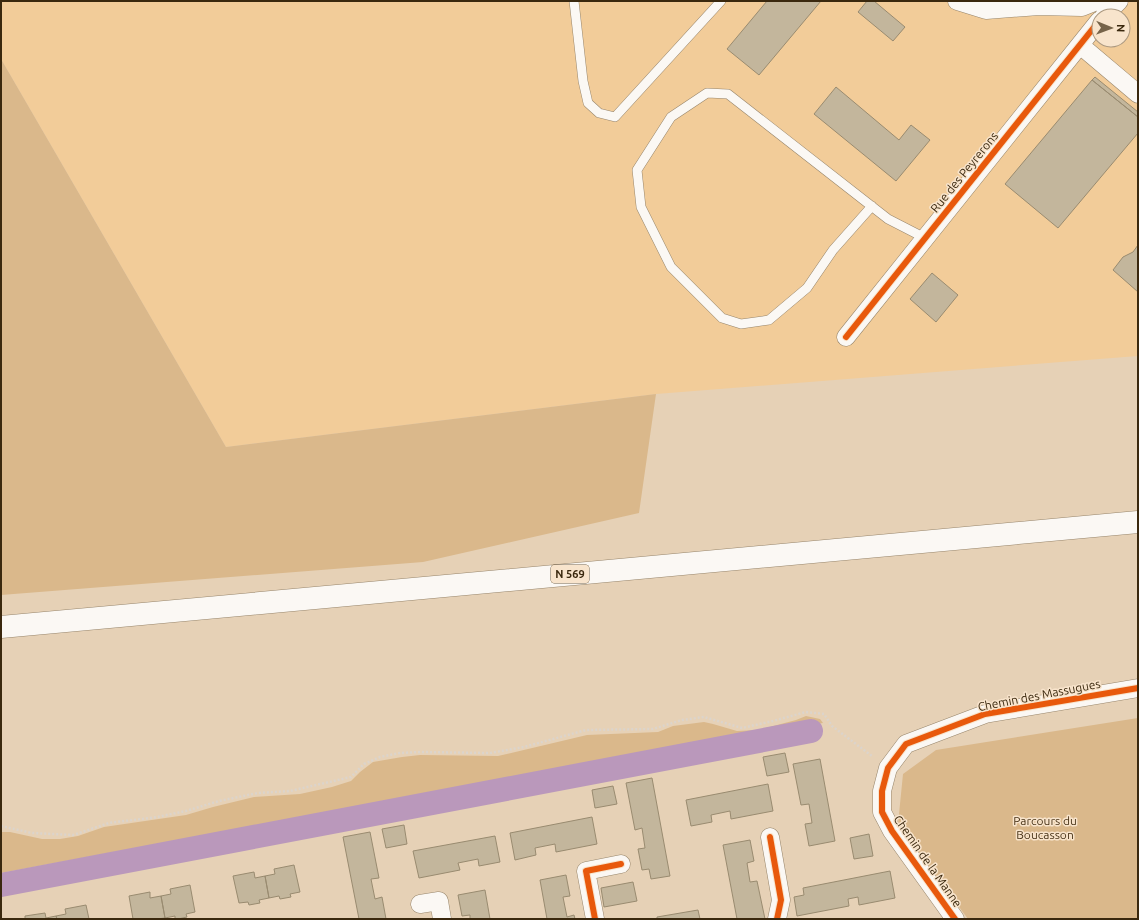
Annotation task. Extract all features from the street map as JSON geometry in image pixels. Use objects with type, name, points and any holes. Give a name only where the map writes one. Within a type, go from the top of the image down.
[{"type":"main road","name":"N 569","points":[[1,627],[1138,522]]},
{"type":"street","points":[[957,1],[986,10],[1039,6],[1082,7],[1097,1]]},
{"type":"street","name":"Rue des Peyrerons","points":[[846,337],[1091,31]]},
{"type":"street","points":[[1080,44],[1138,94]]},
{"type":"street","name":"Chemin des Massugues","points":[[888,768],[906,744],[931,733],[985,714],[1138,688]]},
{"type":"street","name":"Chemin de la Manne","points":[[888,768],[882,791],[882,812],[892,831],[955,919]]},
{"type":"street","points":[[770,837],[781,900],[777,919]]},
{"type":"street","points":[[595,919],[586,871],[621,864]]},
{"type":"street","points":[[420,904],[439,901],[442,919]]},
{"type":"lane","points":[[574,1],[583,81],[588,103],[599,113],[615,117],[721,1]]},
{"type":"lane","points":[[872,206],[833,250],[807,288],[769,320],[741,324],[722,318],[671,267],[641,207],[638,170],[671,117],[706,93],[728,94],[872,206],[888,219],[925,238]]},
{"type":"path","points":[[1,826],[32,833],[73,835],[109,823],[172,814],[219,801],[258,793],[290,791],[351,778],[364,764],[400,753],[490,753],[524,747],[586,730],[653,729],[682,720],[704,717],[742,728],[806,712],[824,714],[832,726],[888,768]]},
{"type":"shaded area","points":[[1,1],[1138,1],[1138,356],[656,394],[226,447],[1,59]]},
{"type":"green space","points":[[1,59],[226,447],[656,394],[639,513],[423,562],[1,595]]},
{"type":"green space","points":[[806,716],[820,719],[823,723],[691,743],[1,873],[1,832],[10,832],[42,839],[60,839],[78,836],[104,827],[186,815],[254,797],[300,794],[332,787],[351,781],[373,762],[402,757],[420,755],[498,756],[587,735],[658,732],[673,726],[704,722],[737,731],[758,730]]},
{"type":"green space","name":"Parcours du Boucasson","points":[[1138,718],[1138,919],[968,919],[898,824],[903,774],[936,750]]},
{"type":"building","points":[[767,1],[821,1],[759,75],[727,49]]},
{"type":"building","points":[[867,1],[874,1],[905,27],[893,41],[858,12]]},
{"type":"building","points":[[1095,77],[1138,112],[1138,117],[1092,80]]},
{"type":"building","points":[[1092,80],[1138,117],[1138,133],[1058,228],[1005,184]]},
{"type":"building","points":[[836,87],[899,140],[911,125],[930,140],[896,181],[814,114]]},
{"type":"building","points":[[1138,245],[1138,292],[1113,270],[1123,257],[1133,252]]},
{"type":"building","points":[[932,273],[958,295],[936,322],[910,299]]},
{"type":"building","points":[[785,753],[789,772],[767,776],[763,757]]},
{"type":"building","points":[[820,759],[835,841],[809,846],[805,824],[812,823],[809,804],[801,805],[793,764]]},
{"type":"building","points":[[652,778],[670,876],[651,879],[649,869],[642,870],[638,849],[645,848],[642,828],[635,830],[626,783]]},
{"type":"building","points":[[768,784],[773,811],[731,819],[730,811],[711,815],[712,822],[691,826],[686,800]]},
{"type":"building","points":[[613,786],[617,804],[595,808],[592,790]]},
{"type":"building","points":[[592,817],[597,844],[556,852],[555,844],[535,848],[536,855],[515,860],[510,833]]},
{"type":"building","points":[[404,825],[407,844],[386,848],[382,829]]},
{"type":"building","points":[[370,832],[379,878],[371,879],[375,899],[382,897],[386,919],[359,919],[343,837]]},
{"type":"building","points":[[869,834],[873,856],[854,859],[850,838]]},
{"type":"building","points":[[495,836],[500,862],[479,866],[478,859],[458,863],[460,870],[419,878],[413,851]]},
{"type":"building","points":[[750,840],[754,861],[747,863],[750,882],[757,881],[765,919],[737,919],[723,845]]},
{"type":"building","points":[[294,865],[300,892],[290,894],[291,897],[280,899],[279,896],[269,898],[265,876],[275,874],[274,869]]},
{"type":"building","points":[[890,871],[895,898],[859,905],[858,897],[848,899],[849,906],[797,916],[794,897],[804,895],[803,888]]},
{"type":"building","points":[[254,872],[255,878],[265,876],[269,898],[259,900],[260,903],[249,905],[248,902],[239,903],[233,876]]},
{"type":"building","points":[[566,875],[570,896],[563,897],[567,917],[574,915],[575,919],[547,919],[540,880]]},
{"type":"building","points":[[633,882],[637,901],[604,907],[601,888]]},
{"type":"building","points":[[190,885],[195,912],[186,914],[187,917],[178,919],[175,919],[175,916],[165,918],[161,896],[171,894],[170,889]]},
{"type":"building","points":[[485,890],[490,919],[470,919],[470,915],[462,916],[458,895]]},
{"type":"building","points":[[150,892],[150,898],[161,896],[165,918],[133,919],[129,896]]},
{"type":"building","points":[[86,905],[89,919],[57,919],[56,916],[66,914],[65,909]]},
{"type":"building","points":[[698,910],[700,919],[657,919],[657,917]]},
{"type":"building","points":[[45,913],[46,918],[56,916],[57,919],[25,919],[25,916]]},
{"type":"waterway","points":[[1,885],[811,731]]},
{"type":"cycle path","points":[[846,337],[1091,31]]},
{"type":"cycle path","points":[[955,919],[892,831],[882,812],[882,791],[888,768],[906,744],[985,714],[1138,688]]},
{"type":"cycle path","points":[[770,837],[781,900],[777,919]]},
{"type":"cycle path","points":[[595,919],[586,871],[621,864]]}]
